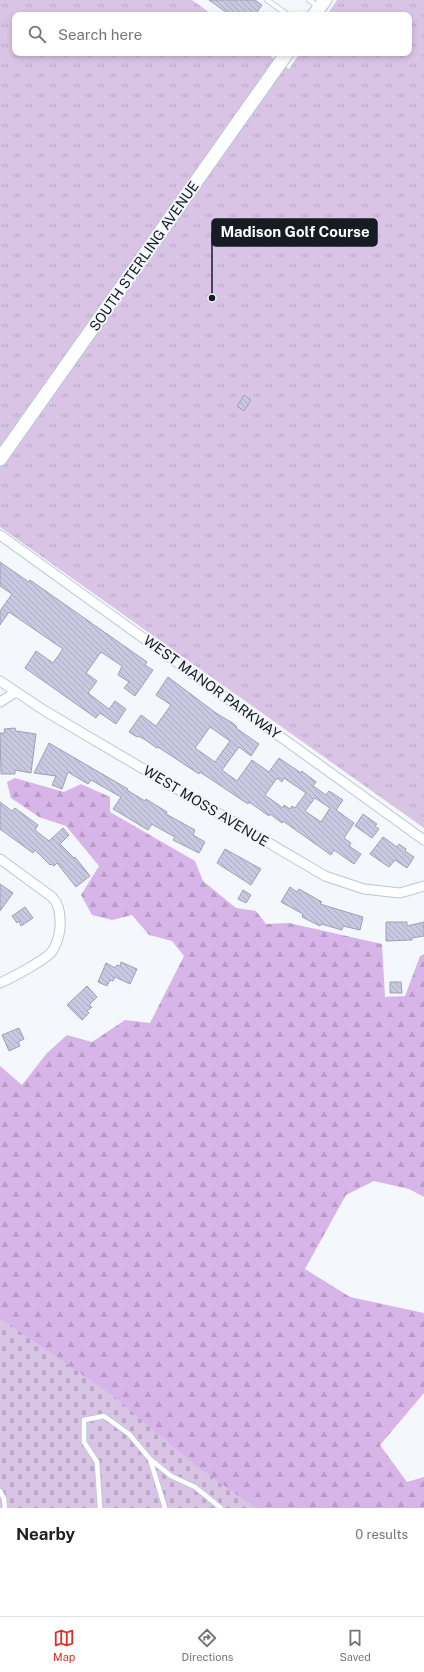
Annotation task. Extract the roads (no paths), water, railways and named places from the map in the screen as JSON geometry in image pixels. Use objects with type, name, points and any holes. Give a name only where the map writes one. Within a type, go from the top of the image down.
[{"type":"street","name":"SOUTH STERLING AVENUE","points":[[0,459],[285,56]]},
{"type":"street","name":"WEST MANOR PARKWAY","points":[[0,535],[424,840]]},
{"type":"street","name":"WEST MOSS AVENUE","points":[[0,680],[16,692],[325,876],[364,889],[400,893],[424,886]]},
{"type":"street","points":[[0,702],[16,692]]},
{"type":"street","points":[[0,859],[52,896],[58,905],[60,924],[60,930],[53,952],[32,966],[0,983]]},
{"type":"lane","points":[[267,0],[284,12]]},
{"type":"lane","points":[[100,1508],[97,1462],[84,1442],[84,1420],[104,1416],[129,1434],[150,1459],[171,1476],[194,1487],[220,1508]]},
{"type":"lane","points":[[150,1459],[165,1508]]},
{"type":"lane","points":[[0,1491],[4,1500],[5,1508]]},
{"type":"place","name":"Madison Golf Course","points":[[212,298]]}]
